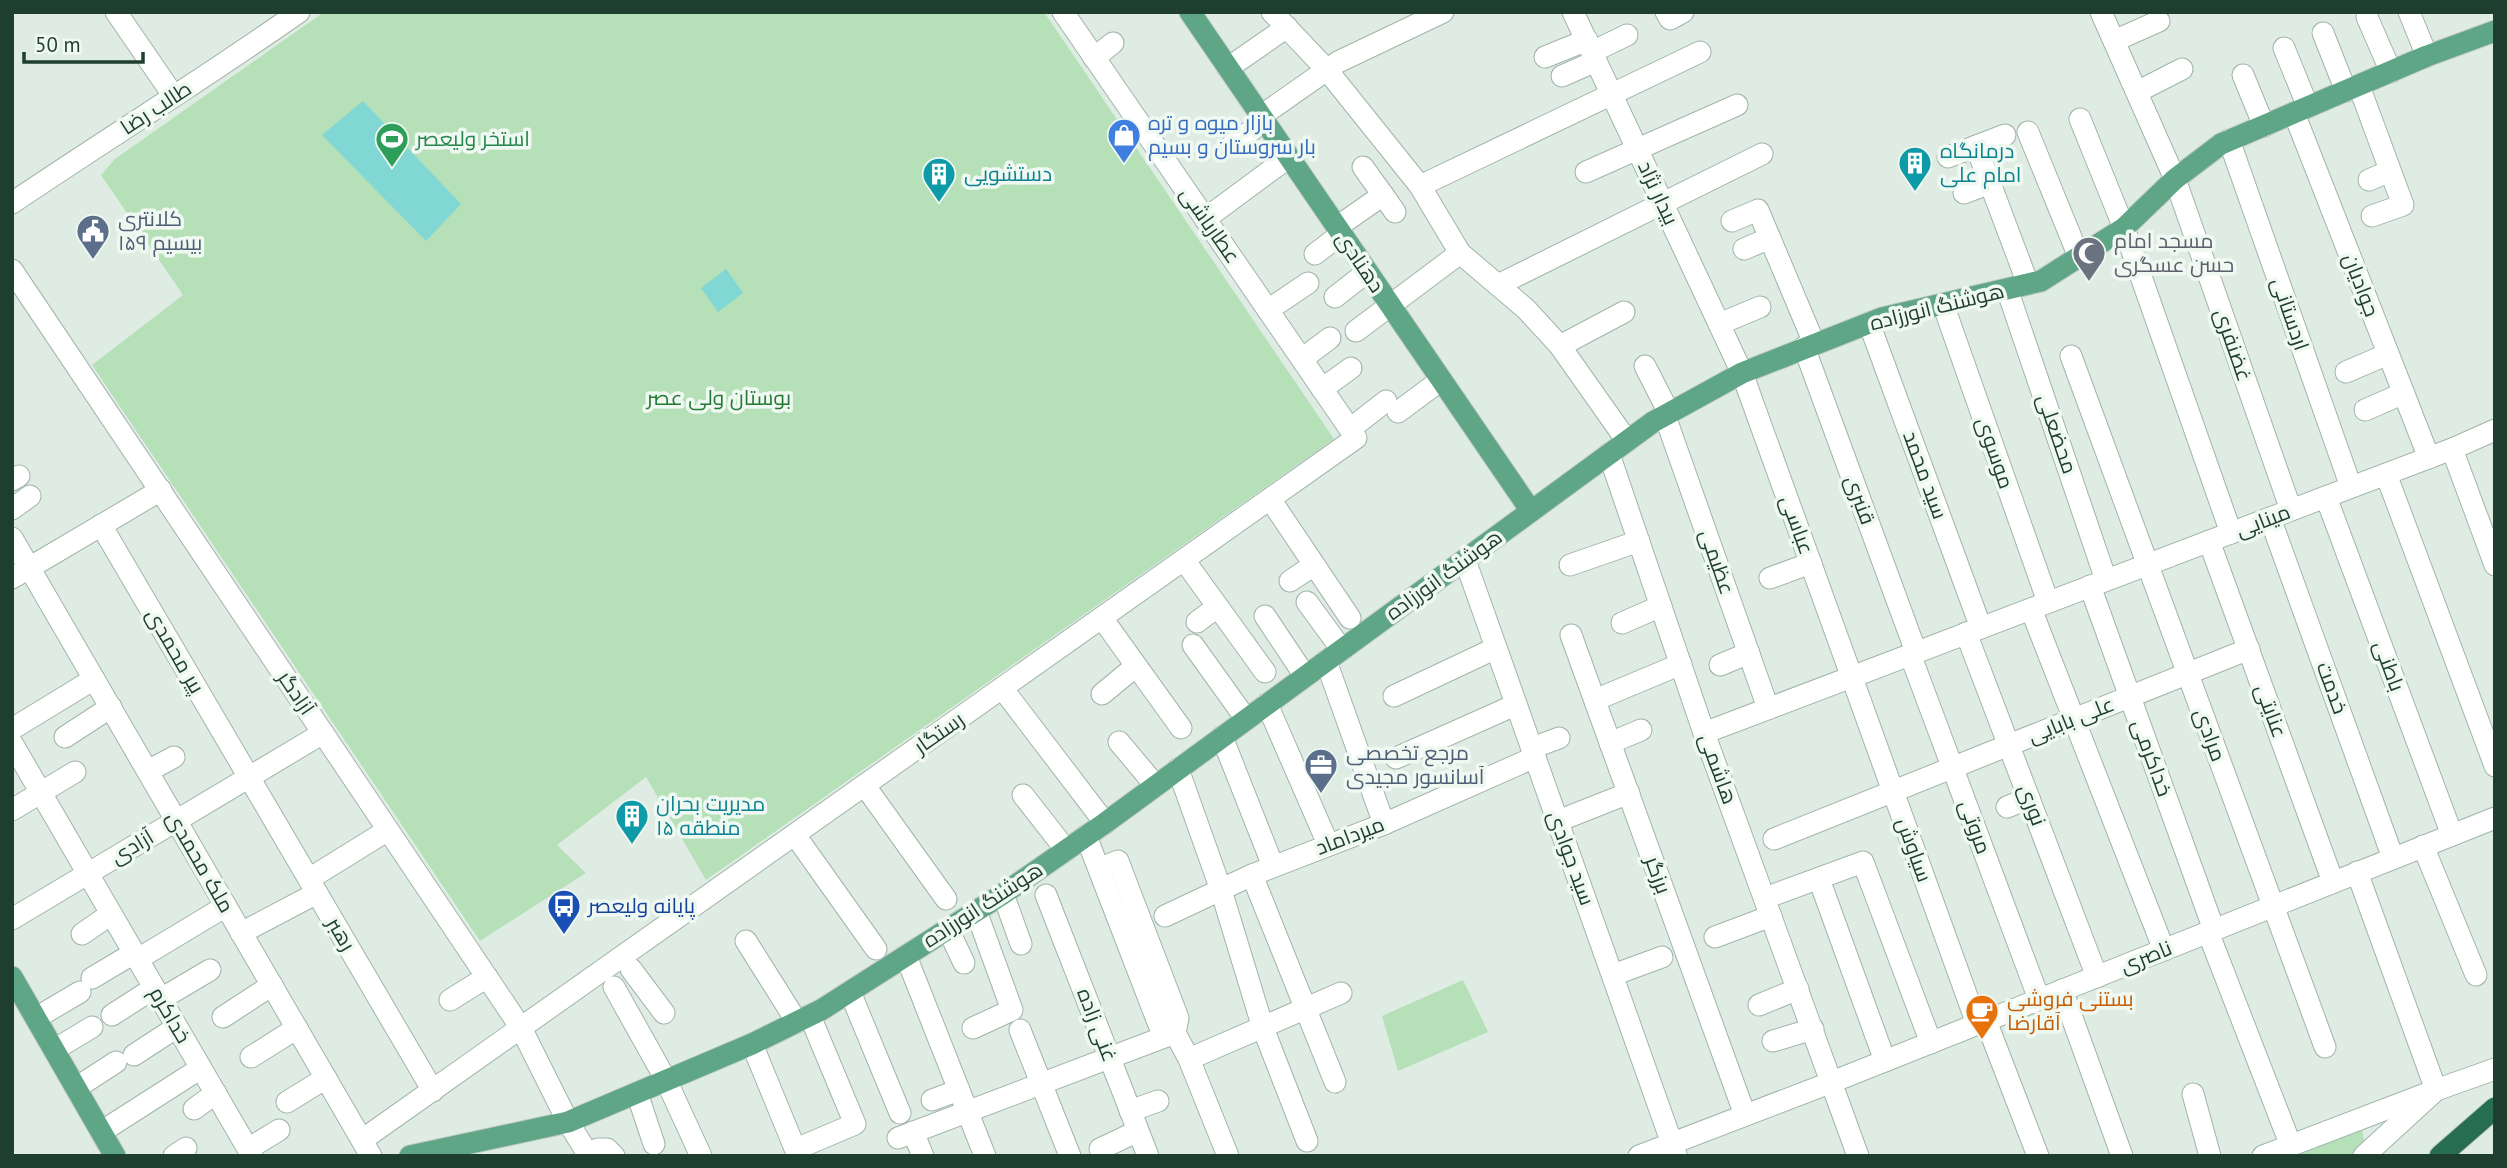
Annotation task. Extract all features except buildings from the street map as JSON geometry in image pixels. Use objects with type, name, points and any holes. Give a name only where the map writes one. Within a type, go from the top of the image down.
[{"type":"highway","points":[[2440,1156],[2495,1108]]},
{"type":"highway","points":[[2447,1156],[2495,1128]]},
{"type":"main road","name":"دهنادی","points":[[1190,12],[1531,511]]},
{"type":"main road","name":"هوشنگ انورزاده","points":[[410,1156],[458,1150],[569,1122],[752,1044],[803,1019],[1003,894],[1105,823],[1609,454],[1667,415],[1742,373],[1869,323],[2040,281],[2124,228],[2175,179],[2221,144],[2427,56],[2495,31]]},
{"type":"main road","points":[[12,977],[115,1156]]},
{"type":"street","points":[[116,12],[173,95]]},
{"type":"street","name":"طالب رضا","points":[[12,203],[299,12]]},
{"type":"street","name":"عطارباشی","points":[[1063,12],[1353,433]]},
{"type":"street","points":[[1233,144],[1338,62],[1443,12]]},
{"type":"street","name":"بیدار نژاد","points":[[1573,12],[1742,373]]},
{"type":"street","points":[[1667,12],[1670,19],[1683,12]]},
{"type":"street","name":"غضنفری","points":[[2101,12],[2175,179],[2291,510]]},
{"type":"street","points":[[2409,12],[2427,56]]},
{"type":"street","points":[[2367,17],[2391,72]]},
{"type":"street","points":[[1228,68],[1283,18],[1420,186],[1460,254],[1526,309],[1560,346],[1627,441]]},
{"type":"street","points":[[2114,41],[2160,21]]},
{"type":"street","points":[[2323,33],[2353,89],[2403,205],[2372,216]]},
{"type":"street","points":[[1562,76],[1592,51],[1628,35]]},
{"type":"street","points":[[1094,58],[1113,43]]},
{"type":"street","name":"جوادیان","points":[[2284,48],[2301,110],[2388,354],[2429,458]]},
{"type":"street","points":[[1545,57],[1592,51]]},
{"type":"street","points":[[1420,186],[1700,52]]},
{"type":"street","points":[[2137,92],[2182,69]]},
{"type":"street","points":[[2243,75],[2264,126]]},
{"type":"street","points":[[1586,172],[1737,105]]},
{"type":"street","points":[[2080,119],[2124,228],[2231,533]]},
{"type":"street","points":[[2028,132],[2079,257]]},
{"type":"street","points":[[1948,157],[2005,135]]},
{"type":"street","name":"اردستانی","points":[[2229,140],[2351,487]]},
{"type":"street","points":[[1976,146],[2028,284]]},
{"type":"street","points":[[1502,288],[1762,154]]},
{"type":"street","points":[[1205,219],[1289,157]]},
{"type":"street","points":[[1315,254],[1339,231],[1389,203],[1363,167]]},
{"type":"street","points":[[2369,180],[2390,171]]},
{"type":"street","points":[[1964,193],[1990,183]]},
{"type":"street","name":"قنبری","points":[[1732,221],[1758,210],[1770,238],[1913,653]]},
{"type":"street","points":[[1744,249],[1770,238]]},
{"type":"street","points":[[1356,331],[1460,254]]},
{"type":"street","name":"آزادگر","points":[[12,270],[521,1028],[569,1122],[589,1154]]},
{"type":"street","points":[[1335,297],[1367,272]]},
{"type":"street","points":[[1268,310],[1308,283]]},
{"type":"street","name":"محضعلی","points":[[2007,289],[2098,583]]},
{"type":"street","name":"موسوی","points":[[1943,304],[2039,605]]},
{"type":"street","points":[[1719,324],[1760,307]]},
{"type":"street","points":[[1560,346],[1624,312]]},
{"type":"street","name":"سید محمد","points":[[1869,323],[1974,630]]},
{"type":"street","points":[[1302,359],[1329,338]]},
{"type":"street","points":[[2346,372],[2388,354]]},
{"type":"street","name":"مرادی","points":[[2071,356],[2325,1047]]},
{"type":"street","name":"عظیمی","points":[[1645,366],[1667,415],[1768,708]]},
{"type":"street","points":[[1322,389],[1350,368]]},
{"type":"street","name":"عباسی","points":[[1742,373],[1852,677]]},
{"type":"street","name":"رستگار","points":[[366,1148],[433,1091],[1270,499],[1353,433],[1392,406],[1441,380]]},
{"type":"street","points":[[2365,410],[2404,393]]},
{"type":"street","name":"مینایی","points":[[1704,733],[2429,458],[2495,430]]},
{"type":"street","points":[[2452,449],[2495,565]]},
{"type":"street","name":"هاشمی","points":[[1609,454],[1704,733],[1858,1156]]},
{"type":"street","points":[[2386,474],[2495,766]]},
{"type":"street","points":[[21,573],[160,490]]},
{"type":"street","points":[[12,509],[30,496]]},
{"type":"street","name":"باطنی","points":[[2326,497],[2452,835]]},
{"type":"street","points":[[1270,499],[1350,618]]},
{"type":"street","name":"خدمت","points":[[2270,518],[2393,858]]},
{"type":"street","name":"پیر محمدی","points":[[102,525],[249,777]]},
{"type":"street","name":"ملک محمدی","points":[[12,538],[21,573],[111,707],[366,1148]]},
{"type":"street","points":[[1570,565],[1639,541]]},
{"type":"street","name":"عنایتی","points":[[2209,541],[2333,882]]},
{"type":"street","points":[[1184,560],[1265,672]]},
{"type":"street","name":"سید جوادی","points":[[1465,560],[1674,1149]]},
{"type":"street","points":[[1770,578],[1811,563]]},
{"type":"street","points":[[1290,580],[1314,565]]},
{"type":"street","name":"خداکرمی","points":[[2098,583],[2130,697],[2211,931],[2291,1146]]},
{"type":"street","points":[[1307,602],[1334,656],[1384,824]]},
{"type":"street","points":[[2039,605],[2074,719],[2164,950]]},
{"type":"street","points":[[1622,623],[1661,606]]},
{"type":"street","points":[[1197,622],[1217,607]]},
{"type":"street","points":[[1265,616],[1305,676]]},
{"type":"street","points":[[1102,618],[1181,728]]},
{"type":"street","name":"نوری","points":[[1974,630],[2009,746],[2097,976]]},
{"type":"street","name":"برزگر","points":[[1571,635],[1745,1115]]},
{"type":"street","points":[[1193,645],[1246,719]]},
{"type":"street","points":[[1394,696],[1496,648]]},
{"type":"street","name":"علی بابایی","points":[[1774,839],[2249,649]]},
{"type":"street","points":[[1720,665],[1749,653]]},
{"type":"street","name":"مروتی","points":[[1913,653],[2039,999]]},
{"type":"street","points":[[1595,700],[1681,664]]},
{"type":"street","points":[[1101,694],[1136,666]]},
{"type":"street","name":"سیاوش","points":[[1852,677],[1893,792],[1982,1022],[2038,1156]]},
{"type":"street","points":[[12,729],[94,679]]},
{"type":"street","points":[[1003,688],[1105,823]]},
{"type":"street","points":[[1267,704],[1328,844]]},
{"type":"street","points":[[1396,758],[1516,705]]},
{"type":"street","points":[[65,737],[111,707]]},
{"type":"street","points":[[1610,743],[1641,730]]},
{"type":"street","name":"آزادی","points":[[12,919],[323,733]]},
{"type":"street","points":[[1222,737],[1273,866]]},
{"type":"street","name":"میرداماد","points":[[1165,916],[1273,866],[1384,824],[1559,738]]},
{"type":"street","points":[[1119,742],[1155,785]]},
{"type":"street","name":"خداکرم","points":[[12,743],[18,766],[41,794],[250,1152]]},
{"type":"street","points":[[148,771],[174,757]]},
{"type":"street","points":[[1178,768],[1221,890],[1263,1028],[1307,1142]]},
{"type":"street","points":[[12,810],[75,772]]},
{"type":"street","name":"رهبر","points":[[249,777],[433,1091]]},
{"type":"street","points":[[865,786],[946,899]]},
{"type":"street","points":[[1558,821],[1629,793]]},
{"type":"street","points":[[1023,795],[1066,850]]},
{"type":"street","points":[[2007,807],[2029,798]]},
{"type":"street","name":"ناصری","points":[[1639,1156],[1674,1149],[1745,1115],[2495,818]]},
{"type":"street","points":[[242,933],[313,886],[388,830]]},
{"type":"street","points":[[795,835],[876,948]]},
{"type":"street","points":[[1086,836],[1159,1025],[1175,1033],[1189,1059],[1228,1156]]},
{"type":"street","points":[[2423,846],[2476,975]]},
{"type":"street","points":[[1716,937],[1819,879],[1863,862],[1931,1043]]},
{"type":"street","points":[[2357,872],[2436,1090]]},
{"type":"street","points":[[1252,875],[1335,1082]]},
{"type":"street","points":[[1819,879],[1885,1061]]},
{"type":"street","points":[[1003,894],[1021,944]]},
{"type":"street","name":"غنی زاده","points":[[1046,895],[1148,1156]]},
{"type":"street","points":[[36,1018],[86,985],[226,906]]},
{"type":"street","points":[[973,1028],[1012,1010],[976,911]]},
{"type":"street","points":[[82,934],[111,914]]},
{"type":"street","points":[[948,929],[964,963]]},
{"type":"street","points":[[746,942],[803,1019],[855,1124],[797,1152],[752,1044]]},
{"type":"street","points":[[906,956],[985,1156]]},
{"type":"street","points":[[1613,975],[1662,957]]},
{"type":"street","points":[[112,1015],[210,971]]},
{"type":"street","points":[[450,1000],[487,977]]},
{"type":"street","points":[[664,1013],[637,978],[619,995],[666,1080],[701,1156]]},
{"type":"street","points":[[223,1017],[272,985]]},
{"type":"street","points":[[1759,1005],[1798,989]]},
{"type":"street","points":[[2062,990],[2122,1156]]},
{"type":"street","points":[[850,992],[900,1113]]},
{"type":"street","points":[[1189,1059],[1341,993]]},
{"type":"street","points":[[54,1050],[92,1027]]},
{"type":"street","points":[[76,1088],[177,1027]]},
{"type":"street","points":[[251,1057],[297,1028]]},
{"type":"street","points":[[1773,1041],[1813,1029]]},
{"type":"street","points":[[1020,1030],[1070,1156]]},
{"type":"street","points":[[923,1156],[905,1135],[1175,1033]]},
{"type":"street","points":[[101,1132],[201,1068]]},
{"type":"street","points":[[2263,1156],[2495,1069]]},
{"type":"street","points":[[287,1102],[326,1078]]},
{"type":"street","points":[[932,1100],[959,1090]]},
{"type":"street","points":[[2364,1156],[2436,1090]]},
{"type":"street","points":[[194,1109],[216,1093]]},
{"type":"street","points":[[637,1093],[654,1144]]},
{"type":"street","points":[[2193,1094],[2210,1156]]},
{"type":"street","points":[[1130,1111],[1158,1101]]},
{"type":"street","points":[[250,1152],[279,1130]]},
{"type":"street","points":[[1100,1149],[1138,1131]]},
{"type":"street","points":[[589,1154],[598,1149],[607,1149],[614,1156]]},
{"type":"green space","name":"بوستان ولی عصر","points":[[324,12],[1044,12],[1334,439],[706,880],[646,777],[557,845],[586,873],[480,941],[92,365],[183,295],[101,175],[115,159]]},
{"type":"green space","points":[[1463,980],[1488,1032],[1398,1071],[1382,1016]]},
{"type":"green space","points":[[2361,1126],[2366,1148],[2355,1156],[2288,1156]]},
{"type":"water","name":"استخر ولیعصر","points":[[363,101],[461,204],[426,241],[322,135]]},
{"type":"water","points":[[726,269],[743,293],[718,312],[701,288]]},
{"type":"place","name":"بازار میوه و تره بار سروستان و بسیم","points":[[1124,165]]},
{"type":"place","name":"استخر ولیعصر","points":[[392,169]]},
{"type":"place","name":"درمانگاه امام علی","points":[[1915,193]]},
{"type":"place","name":"دستشویی","points":[[939,204]]},
{"type":"place","name":"کلانتری ۱۵۹ بیسیم","points":[[93,261]]},
{"type":"place","name":"مسجد امام حسن عسگری","points":[[2089,283]]},
{"type":"place","name":"مرجع تخصصی آسانسور مجیدی","points":[[1321,795]]},
{"type":"place","name":"مدیریت بحران منطقه ۱۵","points":[[632,846]]},
{"type":"place","name":"پایانه ولیعصر","points":[[564,936]]},
{"type":"place","name":"بستنی فروشی آقارضا","points":[[1982,1041]]}]
